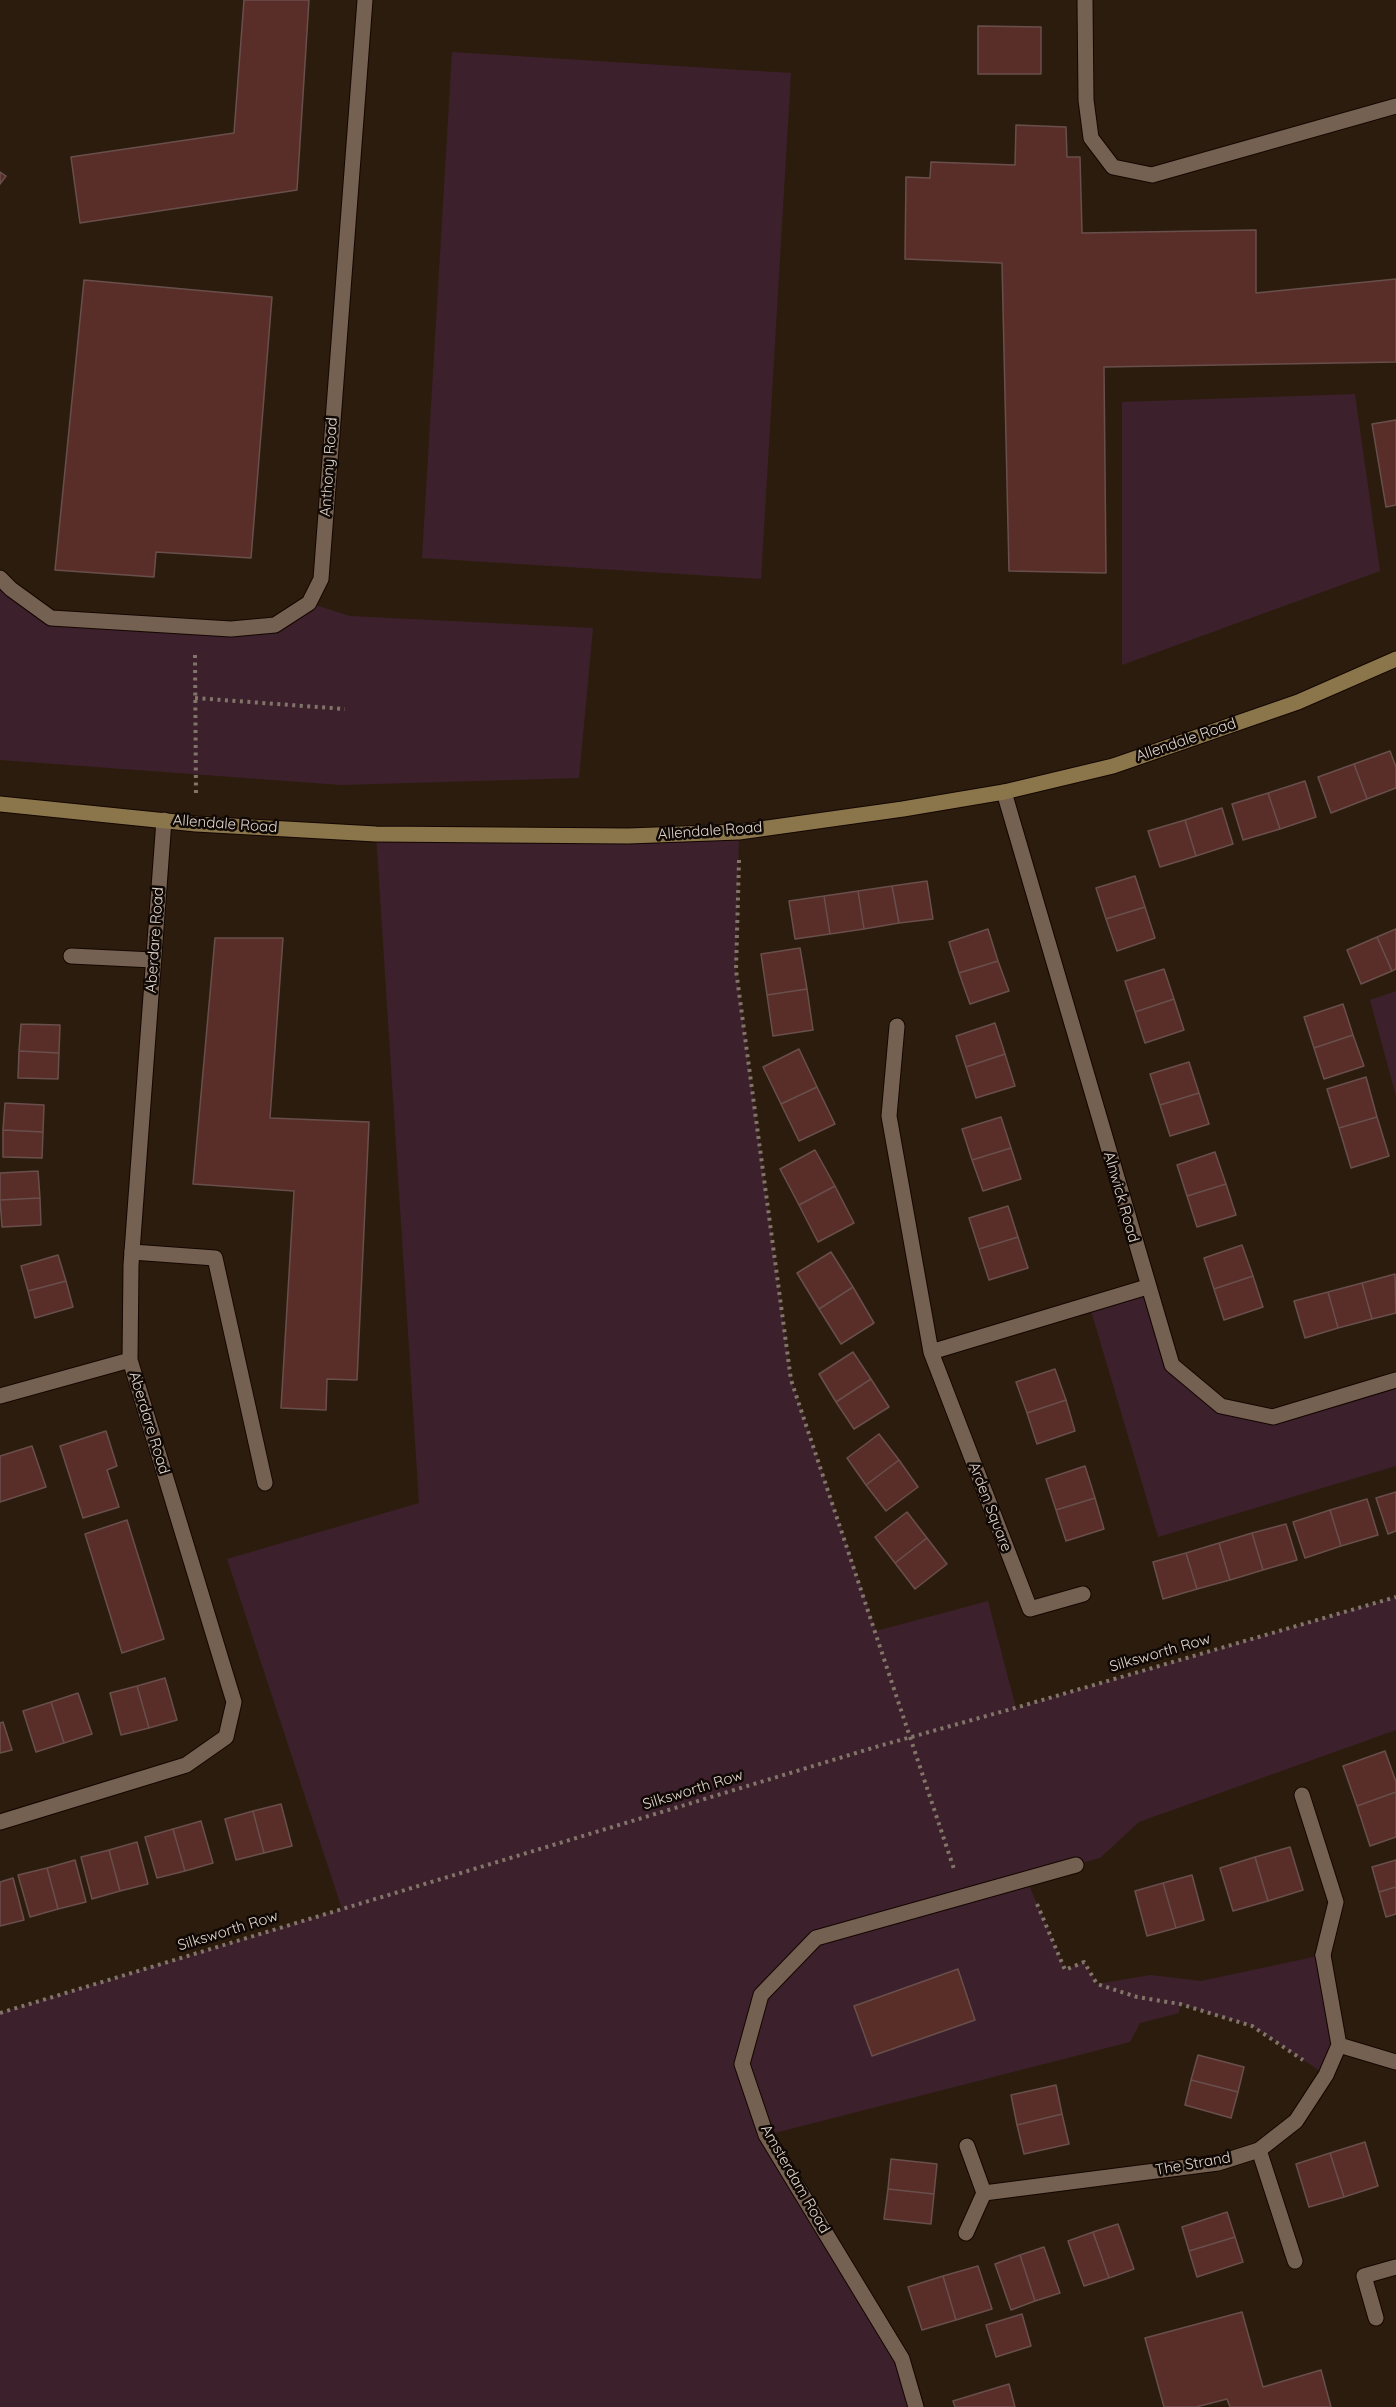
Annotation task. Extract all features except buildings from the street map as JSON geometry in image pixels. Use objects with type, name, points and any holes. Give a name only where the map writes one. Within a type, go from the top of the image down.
[{"type":"street","name":"Anthony Road","points":[[0,578],[11,589],[51,618],[231,629],[275,625],[309,603],[321,579],[365,0]]},
{"type":"street","points":[[1085,0],[1086,100],[1091,138],[1113,167],[1152,175],[1396,106]]},
{"type":"street","name":"Allendale Road","points":[[0,804],[196,824],[376,834],[628,836],[739,832],[1004,792],[1113,765],[1298,702],[1396,659]]},
{"type":"street","name":"Alnwick Road","points":[[1004,792],[1147,1287],[1172,1365],[1221,1406],[1273,1417],[1396,1380]]},
{"type":"street","name":"Aberdare Road","points":[[0,1822],[186,1765],[226,1737],[234,1702],[130,1360],[132,1252],[164,819]]},
{"type":"street","points":[[71,956],[153,960]]},
{"type":"street","name":"Arden Square","points":[[897,1026],[889,1116],[931,1352],[1030,1609],[1083,1594]]},
{"type":"street","points":[[132,1252],[215,1258],[264,1484]]},
{"type":"street","points":[[931,1352],[1147,1287]]},
{"type":"street","points":[[0,1396],[130,1360]]},
{"type":"street","points":[[1302,1795],[1336,1902],[1323,1955],[1339,2045],[1396,2062]]},
{"type":"street","name":"Amsterdam Road","points":[[916,2407],[902,2359],[766,2134],[742,2064],[761,1995],[816,1938],[1076,1865]]},
{"type":"street","name":"The Strand","points":[[984,2193],[1218,2163],[1259,2150],[1296,2121],[1326,2075],[1339,2045]]},
{"type":"street","points":[[966,2233],[984,2193],[968,2146]]},
{"type":"street","points":[[1259,2150],[1295,2261]]},
{"type":"street","points":[[1376,2318],[1364,2276],[1396,2267]]},
{"type":"path","points":[[195,627],[196,824]]},
{"type":"path","points":[[195,698],[345,709]]},
{"type":"path","points":[[739,832],[736,970],[791,1380],[963,1895]]},
{"type":"path","name":"Silksworth Row","points":[[0,2013],[911,1737],[1396,1597]]},
{"type":"path","points":[[1026,1878],[1065,1970],[1084,1962],[1097,1984],[1137,1997],[1180,2004],[1252,2026],[1326,2075]]},
{"type":"shaded area","points":[[452,52],[791,73],[761,579],[422,558]]},
{"type":"shaded area","points":[[1355,394],[1380,571],[1122,665],[1122,402]]},
{"type":"shaded area","points":[[0,573],[51,618],[275,625],[309,603],[350,616],[593,628],[579,778],[341,785],[0,760]]},
{"type":"shaded area","points":[[739,832],[736,970],[791,1380],[876,1631],[988,1601],[1016,1708],[1396,1597],[1396,1730],[1139,1822],[1100,1858],[1026,1878],[1065,1970],[1084,1962],[1097,1984],[1151,1975],[1201,1981],[1323,1955],[1339,2045],[1326,2075],[1252,2026],[1180,2004],[1179,2013],[1140,2023],[1130,2042],[767,2135],[902,2359],[916,2407],[0,2407],[0,2013],[342,1909],[227,1559],[419,1503],[376,834]]},
{"type":"shaded area","points":[[1396,991],[1396,1096],[1370,1000]]},
{"type":"shaded area","points":[[1147,1287],[1172,1365],[1221,1406],[1273,1417],[1396,1380],[1396,1466],[1158,1537],[1089,1304]]}]
